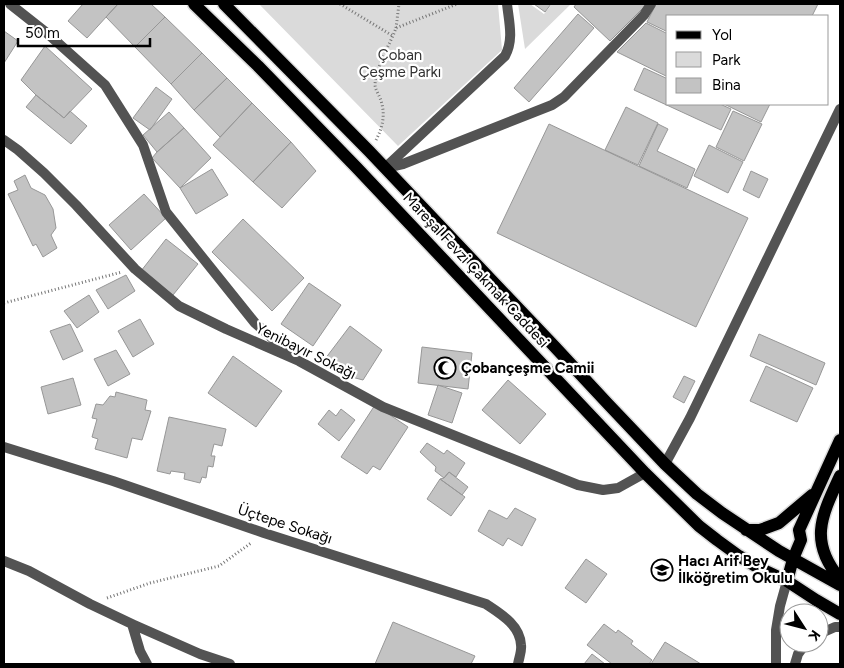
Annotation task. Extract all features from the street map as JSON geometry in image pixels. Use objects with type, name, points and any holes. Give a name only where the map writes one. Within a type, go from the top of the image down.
[{"type":"main road","name":"Mareşal Fevzi Çakmak Caddesi","points":[[194,4],[258,66],[363,174],[645,473],[692,520],[739,556],[787,581],[840,614]]},
{"type":"main road","name":"Mareşal Fevzi Çakmak Caddesi","points":[[224,4],[386,168],[665,464],[697,494],[746,530],[840,585]]},
{"type":"main road","points":[[787,581],[801,540],[799,530],[840,440]]},
{"type":"main road","points":[[840,476],[827,503],[820,529],[825,555],[840,579]]},
{"type":"main road","points":[[746,530],[760,530],[779,523],[816,492]]},
{"type":"street","points":[[10,4],[48,34],[105,85],[143,145],[166,212],[255,323],[299,361]]},
{"type":"street","points":[[386,168],[505,56],[509,49],[510,34],[507,4]]},
{"type":"street","points":[[386,168],[403,164],[552,105],[564,97],[644,15],[651,4]]},
{"type":"street","points":[[665,464],[690,418],[840,110]]},
{"type":"street","name":"Yenibayır Sokağı","points":[[4,140],[44,173],[135,269],[179,306],[299,361],[383,407],[578,485],[603,490],[618,488],[645,473]]},
{"type":"street","name":"Üçtepe Sokağı","points":[[4,447],[486,604],[505,617],[516,629],[522,645],[518,664]]},
{"type":"street","points":[[4,561],[29,571],[132,624],[200,654],[230,664]]},
{"type":"street","points":[[776,664],[776,630],[787,581]]},
{"type":"street","points":[[132,624],[140,651],[147,664]]},
{"type":"path","points":[[340,4],[393,36]]},
{"type":"path","points":[[369,151],[383,127],[384,115],[375,87],[377,73],[396,28],[399,4]]},
{"type":"path","points":[[396,28],[457,4]]},
{"type":"path","points":[[4,304],[135,269]]},
{"type":"path","points":[[90,604],[150,583],[219,566],[264,533]]},
{"type":"green space","name":"Çoban Çeşme Parkı","points":[[259,4],[498,4],[502,50],[398,146]]},
{"type":"green space","points":[[518,4],[530,4],[544,14],[552,4],[571,4],[525,49]]},
{"type":"building","points":[[83,4],[118,4],[87,38],[68,21]]},
{"type":"building","points":[[118,4],[151,4],[165,17],[135,47],[106,17]]},
{"type":"building","points":[[534,4],[551,4],[545,12]]},
{"type":"building","points":[[576,4],[647,4],[610,41],[574,7]]},
{"type":"building","points":[[656,4],[818,4],[812,15],[666,15],[666,31],[647,22]]},
{"type":"building","points":[[578,14],[594,28],[529,102],[514,88]]},
{"type":"building","points":[[165,17],[202,53],[171,84],[135,47]]},
{"type":"building","points":[[646,23],[666,33],[666,76],[617,52]]},
{"type":"building","points":[[4,31],[18,41],[4,63]]},
{"type":"building","points":[[45,46],[92,89],[64,118],[21,80]]},
{"type":"building","points":[[202,53],[227,78],[194,110],[171,84]]},
{"type":"building","points":[[644,68],[666,78],[666,105],[634,90]]},
{"type":"building","points":[[227,78],[252,103],[220,137],[194,110]]},
{"type":"building","points":[[156,87],[172,99],[150,130],[133,118]]},
{"type":"building","points":[[36,95],[64,118],[70,111],[87,126],[71,144],[26,107]]},
{"type":"building","points":[[252,103],[291,142],[253,182],[213,145]]},
{"type":"building","points":[[667,105],[722,105],[731,109],[721,130]]},
{"type":"building","points":[[726,105],[770,105],[761,122]]},
{"type":"building","points":[[626,107],[658,123],[638,165],[605,150]]},
{"type":"building","points":[[733,111],[762,124],[744,161],[716,147]]},
{"type":"building","points":[[169,112],[184,128],[157,152],[143,135]]},
{"type":"building","points":[[549,124],[748,218],[696,327],[497,233]]},
{"type":"building","points":[[658,124],[668,129],[657,151],[695,169],[687,188],[639,166]]},
{"type":"building","points":[[184,128],[211,158],[180,188],[152,158]]},
{"type":"building","points":[[291,142],[316,171],[282,208],[253,182]]},
{"type":"building","points":[[709,145],[743,162],[728,193],[694,176]]},
{"type":"building","points":[[212,169],[228,195],[196,214],[180,188]]},
{"type":"building","points":[[751,171],[768,179],[759,198],[743,190]]},
{"type":"building","points":[[25,175],[31,188],[45,195],[53,209],[56,228],[51,235],[57,248],[43,257],[36,244],[33,246],[8,194],[18,190],[14,181]]},
{"type":"building","points":[[144,194],[166,218],[131,250],[109,225]]},
{"type":"building","points":[[243,219],[304,278],[272,311],[212,252]]},
{"type":"building","points":[[166,239],[198,264],[173,295],[141,271]]},
{"type":"building","points":[[126,275],[135,291],[108,309],[96,290]]},
{"type":"building","points":[[309,283],[341,305],[313,346],[281,324]]},
{"type":"building","points":[[89,295],[99,312],[77,328],[64,311]]},
{"type":"building","points":[[140,319],[154,344],[133,357],[118,331]]},
{"type":"building","points":[[70,324],[83,351],[63,360],[50,331]]},
{"type":"building","points":[[350,326],[382,350],[363,380],[344,375],[325,359]]},
{"type":"building","points":[[759,334],[825,363],[816,385],[750,356]]},
{"type":"building","name":"Çobançeşme Camii","points":[[422,347],[472,353],[468,389],[418,383]]},
{"type":"building","points":[[116,350],[130,374],[108,386],[94,359]]},
{"type":"building","points":[[233,356],[282,391],[256,427],[208,393]]},
{"type":"building","points":[[766,366],[813,388],[797,422],[750,401]]},
{"type":"building","points":[[684,376],[695,381],[684,403],[673,397]]},
{"type":"building","points":[[73,378],[81,405],[48,414],[41,387]]},
{"type":"building","points":[[508,380],[546,414],[520,444],[482,410]]},
{"type":"building","points":[[438,385],[462,393],[452,423],[428,415]]},
{"type":"building","points":[[116,392],[147,400],[145,410],[151,411],[142,440],[132,438],[127,458],[95,449],[98,439],[92,437],[97,419],[92,418],[96,404],[103,405],[110,396],[115,397]]},
{"type":"building","points":[[375,405],[408,427],[380,470],[373,466],[367,474],[341,457]]},
{"type":"building","points":[[341,409],[355,420],[339,441],[318,424],[329,410],[336,416]]},
{"type":"building","points":[[169,417],[226,429],[222,446],[214,444],[211,456],[215,456],[213,467],[208,466],[206,478],[202,477],[200,483],[184,479],[185,473],[171,471],[170,474],[157,471]]},
{"type":"building","points":[[427,443],[444,454],[447,450],[465,463],[456,477],[449,472],[444,478],[435,471],[436,467],[420,452]]},
{"type":"building","points":[[449,472],[468,487],[462,495],[440,479],[444,478]]},
{"type":"building","points":[[440,479],[465,497],[451,516],[427,499]]},
{"type":"building","points":[[515,508],[536,519],[522,546],[508,538],[503,546],[478,531],[489,510],[507,519]]},
{"type":"building","points":[[586,559],[607,574],[586,603],[565,588]]},
{"type":"building","points":[[393,622],[475,656],[471,664],[375,664]]},
{"type":"building","points":[[604,624],[616,633],[618,630],[633,641],[631,644],[652,660],[649,664],[612,664],[587,645]]},
{"type":"building","points":[[665,642],[701,664],[651,664]]},
{"type":"building","points":[[592,654],[605,664],[584,664]]},
{"type":"place","name":"Çobançeşme Camii","points":[[445,368]]},
{"type":"place","name":"Hacı Arif Bey İlköğretim Okulu","points":[[662,570]]}]
